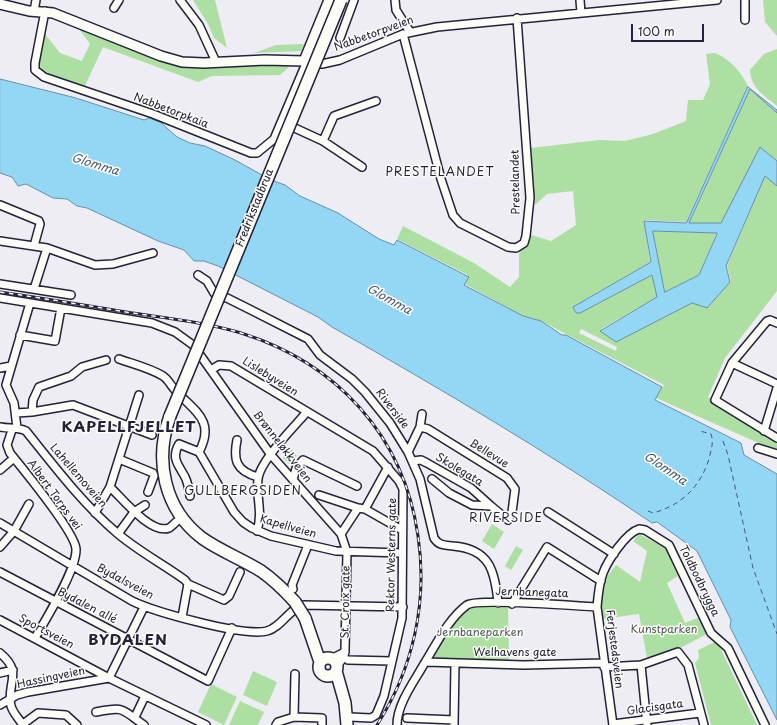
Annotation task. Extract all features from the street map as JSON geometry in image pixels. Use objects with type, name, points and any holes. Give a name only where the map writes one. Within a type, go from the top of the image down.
[{"type":"highway","name":"Fredrikstadbrua","points":[[330,665],[291,592],[260,571],[202,538],[179,513],[165,484],[163,468],[163,439],[170,416],[340,0]]},
{"type":"highway","points":[[330,665],[344,698],[349,721]]},
{"type":"highway","points":[[330,665],[332,680],[337,694],[341,725]]},
{"type":"main road","points":[[306,61],[329,0]]},
{"type":"main road","name":"Nabbetorpveien","points":[[0,4],[34,11],[45,11],[72,19],[167,58],[192,63],[306,61]]},
{"type":"street","points":[[34,11],[36,0]]},
{"type":"street","points":[[114,8],[119,0]]},
{"type":"street","points":[[180,0],[199,25],[216,62]]},
{"type":"street","points":[[340,38],[354,0]]},
{"type":"street","points":[[395,0],[396,10],[407,33]]},
{"type":"street","points":[[580,0],[581,13]]},
{"type":"street","name":"Nabbetorpveien","points":[[306,61],[322,64],[340,60],[407,33],[437,27],[517,18],[581,13],[672,2],[717,0]]},
{"type":"street","points":[[745,0],[745,20]]},
{"type":"street","name":"Nabbetorpkaia","points":[[45,11],[35,63],[35,70],[44,77],[153,114],[251,153],[257,153],[274,139],[306,61]]},
{"type":"street","name":"Prestelandet","points":[[407,33],[442,180],[453,215],[460,223],[508,247],[516,248],[524,243],[526,236],[530,198],[517,18]]},
{"type":"street","points":[[323,141],[334,116],[376,101]]},
{"type":"street","points":[[282,122],[323,141],[362,167]]},
{"type":"street","points":[[0,205],[39,221],[40,224],[34,246]]},
{"type":"street","points":[[0,241],[47,248],[86,263],[102,266],[153,254]]},
{"type":"street","points":[[34,289],[47,248]]},
{"type":"street","name":"Riverside","points":[[198,275],[207,281],[214,293],[219,297],[227,298],[308,339],[320,355],[352,379],[365,392],[390,423],[408,452],[420,479],[434,538],[439,544],[466,548],[482,556],[491,566],[496,579],[498,603]]},
{"type":"street","points":[[0,284],[71,296]]},
{"type":"street","points":[[0,298],[140,320],[165,327],[187,339],[211,370]]},
{"type":"street","name":"Albert Torps vei","points":[[30,303],[10,366],[6,385],[16,413],[14,429],[7,445],[14,458],[71,536],[76,549],[72,566],[55,602],[35,638]]},
{"type":"street","points":[[20,335],[55,341],[61,308]]},
{"type":"street","points":[[777,323],[770,320],[767,321],[732,363],[715,400],[777,438]]},
{"type":"street","points":[[119,359],[163,376],[175,391],[197,411],[203,421],[205,430],[199,452],[179,444],[175,453],[176,463],[186,479],[190,496]]},
{"type":"street","points":[[32,412],[35,393],[39,387],[71,376],[82,367],[106,360]]},
{"type":"street","points":[[732,363],[777,384]]},
{"type":"street","name":"Lislebyveien","points":[[211,370],[219,365],[230,366],[373,451],[388,467]]},
{"type":"street","points":[[0,368],[10,366]]},
{"type":"street","name":"Brønneløkkveien","points":[[211,370],[271,455],[341,534],[347,552]]},
{"type":"street","points":[[764,431],[777,388]]},
{"type":"street","points":[[95,513],[110,487],[139,395]]},
{"type":"street","points":[[16,413],[32,412],[73,405],[152,435]]},
{"type":"street","points":[[257,530],[260,514],[257,488],[258,478],[262,467],[306,412]]},
{"type":"street","points":[[408,452],[420,427],[422,414]]},
{"type":"street","name":"Lahellemoveien","points":[[0,427],[26,431],[78,495],[95,513],[118,534],[185,580],[188,584],[224,600],[228,596],[240,572]]},
{"type":"street","name":"Bellevue","points":[[420,427],[428,429],[507,478],[515,489],[512,512],[508,520]]},
{"type":"street","points":[[237,440],[234,454],[235,461],[246,472],[258,478]]},
{"type":"street","points":[[758,448],[777,454]]},
{"type":"street","name":"Kapellveien","points":[[199,452],[238,517],[248,526],[308,545],[347,552],[402,553]]},
{"type":"street","points":[[0,470],[14,458]]},
{"type":"street","points":[[119,459],[153,473],[154,476],[148,492]]},
{"type":"street","points":[[293,480],[296,468],[303,460],[358,486]]},
{"type":"street","name":"Skolegata","points":[[412,461],[420,460],[434,466],[471,488],[508,520]]},
{"type":"street","points":[[341,534],[361,508],[388,467]]},
{"type":"street","name":"Rektor Westerns gate","points":[[349,721],[371,718],[376,715],[384,696],[402,618],[402,530],[404,497],[403,489],[399,480],[388,467]]},
{"type":"street","points":[[282,468],[296,468]]},
{"type":"street","name":"Skolegata","points":[[432,479],[449,493],[472,505],[491,506]]},
{"type":"street","points":[[110,487],[134,512],[147,522],[164,528],[171,526],[176,522]]},
{"type":"street","points":[[319,495],[361,508],[402,530]]},
{"type":"street","points":[[0,548],[14,531],[29,504]]},
{"type":"street","points":[[118,534],[134,512],[145,505]]},
{"type":"street","points":[[548,512],[614,554]]},
{"type":"street","name":"Bydalsveien","points":[[0,523],[144,607],[182,618],[232,628],[265,631],[278,624],[299,606],[346,605]]},
{"type":"street","name":"Ferjestedsveien","points":[[613,725],[597,607],[603,573],[627,536],[639,529]]},
{"type":"street","name":"Toldbodbrygga","points":[[639,529],[645,530],[669,545],[711,633],[725,645],[730,653],[765,725]]},
{"type":"street","points":[[291,592],[292,585],[308,545]]},
{"type":"street","points":[[512,604],[547,547],[601,581]]},
{"type":"street","name":"St. Croix gate","points":[[330,665],[341,663],[345,652],[347,552]]},
{"type":"street","name":"Bydalen allé","points":[[0,572],[208,681],[232,628]]},
{"type":"street","points":[[182,618],[188,584]]},
{"type":"street","name":"Jernbanegata","points":[[426,662],[458,613],[468,604],[475,602],[597,607]]},
{"type":"street","points":[[346,605],[403,607]]},
{"type":"street","points":[[109,678],[144,607]]},
{"type":"street","name":"Sportsveien","points":[[0,620],[196,723],[206,725]]},
{"type":"street","name":"Welhavens gate","points":[[426,662],[524,665],[641,665],[678,652],[688,665],[700,713]]},
{"type":"street","points":[[0,653],[9,662],[13,670],[14,675],[10,699],[12,708],[23,725],[38,713],[66,714],[77,725]]},
{"type":"street","points":[[348,660],[392,661]]},
{"type":"street","points":[[397,725],[398,715],[402,705],[426,662]]},
{"type":"street","points":[[408,718],[454,722],[455,663]]},
{"type":"street","points":[[641,665],[647,723]]},
{"type":"street","points":[[0,673],[13,670]]},
{"type":"street","points":[[294,717],[295,674]]},
{"type":"street","name":"Hassingveien","points":[[0,705],[10,699],[28,692],[109,678]]},
{"type":"street","points":[[135,717],[145,696]]},
{"type":"street","points":[[96,712],[116,708],[126,711],[144,725]]},
{"type":"street","points":[[700,713],[704,725]]},
{"type":"street","name":"Glacisgata","points":[[613,725],[647,723],[700,713]]},
{"type":"street","points":[[276,725],[278,722],[294,717],[322,718],[322,725]]},
{"type":"green space","points":[[193,0],[215,0],[227,48],[214,38],[208,24]]},
{"type":"green space","points":[[763,0],[777,0],[777,36],[765,22]]},
{"type":"green space","points":[[75,23],[163,58],[291,65],[280,75],[212,76],[198,82],[103,47],[84,88],[41,71],[38,65],[45,34],[60,53],[82,61],[90,44]]},
{"type":"green space","points":[[304,44],[301,51],[254,53],[276,45]]},
{"type":"green space","points":[[777,49],[777,106],[763,95],[756,87],[751,77],[750,70],[764,54]]},
{"type":"green space","points":[[715,53],[730,62],[748,86],[686,222],[644,220],[650,262],[573,307],[576,313],[580,313],[652,275],[657,297],[601,329],[618,341],[692,303],[707,308],[731,281],[727,266],[765,176],[777,186],[777,291],[725,358],[708,397],[777,441],[777,451],[656,398],[664,385],[541,321],[523,316],[465,284],[468,275],[397,239],[403,226],[474,263],[510,287],[519,277],[519,254],[528,234],[551,241],[576,225],[573,191],[547,194],[535,205],[531,148],[599,140],[625,141],[653,134],[686,121],[688,100],[703,100],[710,84],[706,54]],"holes":[[[581,329],[617,347],[616,351],[579,333]]]},
{"type":"green space","points":[[750,89],[777,113],[777,161],[760,147],[721,224],[689,224]]},
{"type":"green space","points":[[653,231],[717,233],[699,275],[665,292]]},
{"type":"green space","points":[[291,449],[297,456],[289,464],[283,458]]},
{"type":"green space","points":[[492,524],[504,532],[494,549],[482,541]]},
{"type":"green space","name":"Kunstparken","points":[[639,534],[665,548],[678,576],[667,583],[685,623],[700,617],[707,634],[680,648],[647,658],[639,614],[602,619],[600,608],[603,582],[616,565],[640,582],[647,551],[633,541]]},
{"type":"green space","points":[[516,546],[523,550],[511,570],[505,566]]},
{"type":"green space","name":"Jernbaneparken","points":[[473,604],[508,604],[509,661],[436,659],[434,656],[458,615]]},
{"type":"green space","points":[[717,641],[757,725],[711,725],[695,663],[699,658],[698,650]]},
{"type":"green space","points":[[253,671],[277,682],[267,706],[243,695]]},
{"type":"green space","points":[[211,684],[237,697],[224,725],[198,712]]},
{"type":"green space","points":[[240,701],[264,712],[258,725],[229,725]]},
{"type":"water","name":"Glomma","points":[[0,79],[76,98],[144,120],[149,118],[160,122],[177,137],[190,143],[205,146],[235,160],[271,180],[285,185],[300,196],[338,213],[379,239],[394,245],[397,240],[469,277],[464,285],[523,316],[541,321],[562,335],[566,335],[662,387],[655,400],[741,443],[744,455],[777,474],[777,720],[730,627],[731,620],[697,551],[657,522],[652,523],[534,447],[414,374],[332,327],[318,317],[218,266],[204,261],[194,261],[184,250],[158,241],[87,208],[77,206],[67,199],[53,198],[26,184],[18,186],[12,177],[0,173]]},
{"type":"water","points":[[748,87],[777,110],[777,113],[750,89],[689,223],[721,223],[760,147],[777,161],[777,186],[765,176],[726,266],[730,282],[707,308],[692,303],[616,342],[600,331],[657,297],[652,275],[580,313],[576,313],[573,307],[651,262],[644,221],[686,223]],"holes":[[[653,231],[717,233],[699,275],[665,292]]]},
{"type":"ferry route","points":[[648,511],[653,513],[673,505],[688,494],[701,478],[709,459],[712,440],[711,434],[700,431]]},
{"type":"ferry route","points":[[723,441],[728,455],[753,568],[777,634]]},
{"type":"railway","points":[[0,292],[184,321],[241,333],[276,346],[307,363],[336,384],[360,408],[381,436],[398,466],[410,500],[418,536],[421,561],[421,586],[415,634],[400,681],[390,704],[377,725]]},
{"type":"district","name":"PRESTELANDET","points":[[440,173]]},
{"type":"district","name":"KAPELLFJELLET","points":[[129,428]]},
{"type":"district","name":"GULLBERGSIDEN","points":[[243,492]]},
{"type":"district","name":"RIVERSIDE","points":[[506,519]]},
{"type":"district","name":"BYDALEN","points":[[128,641]]}]
